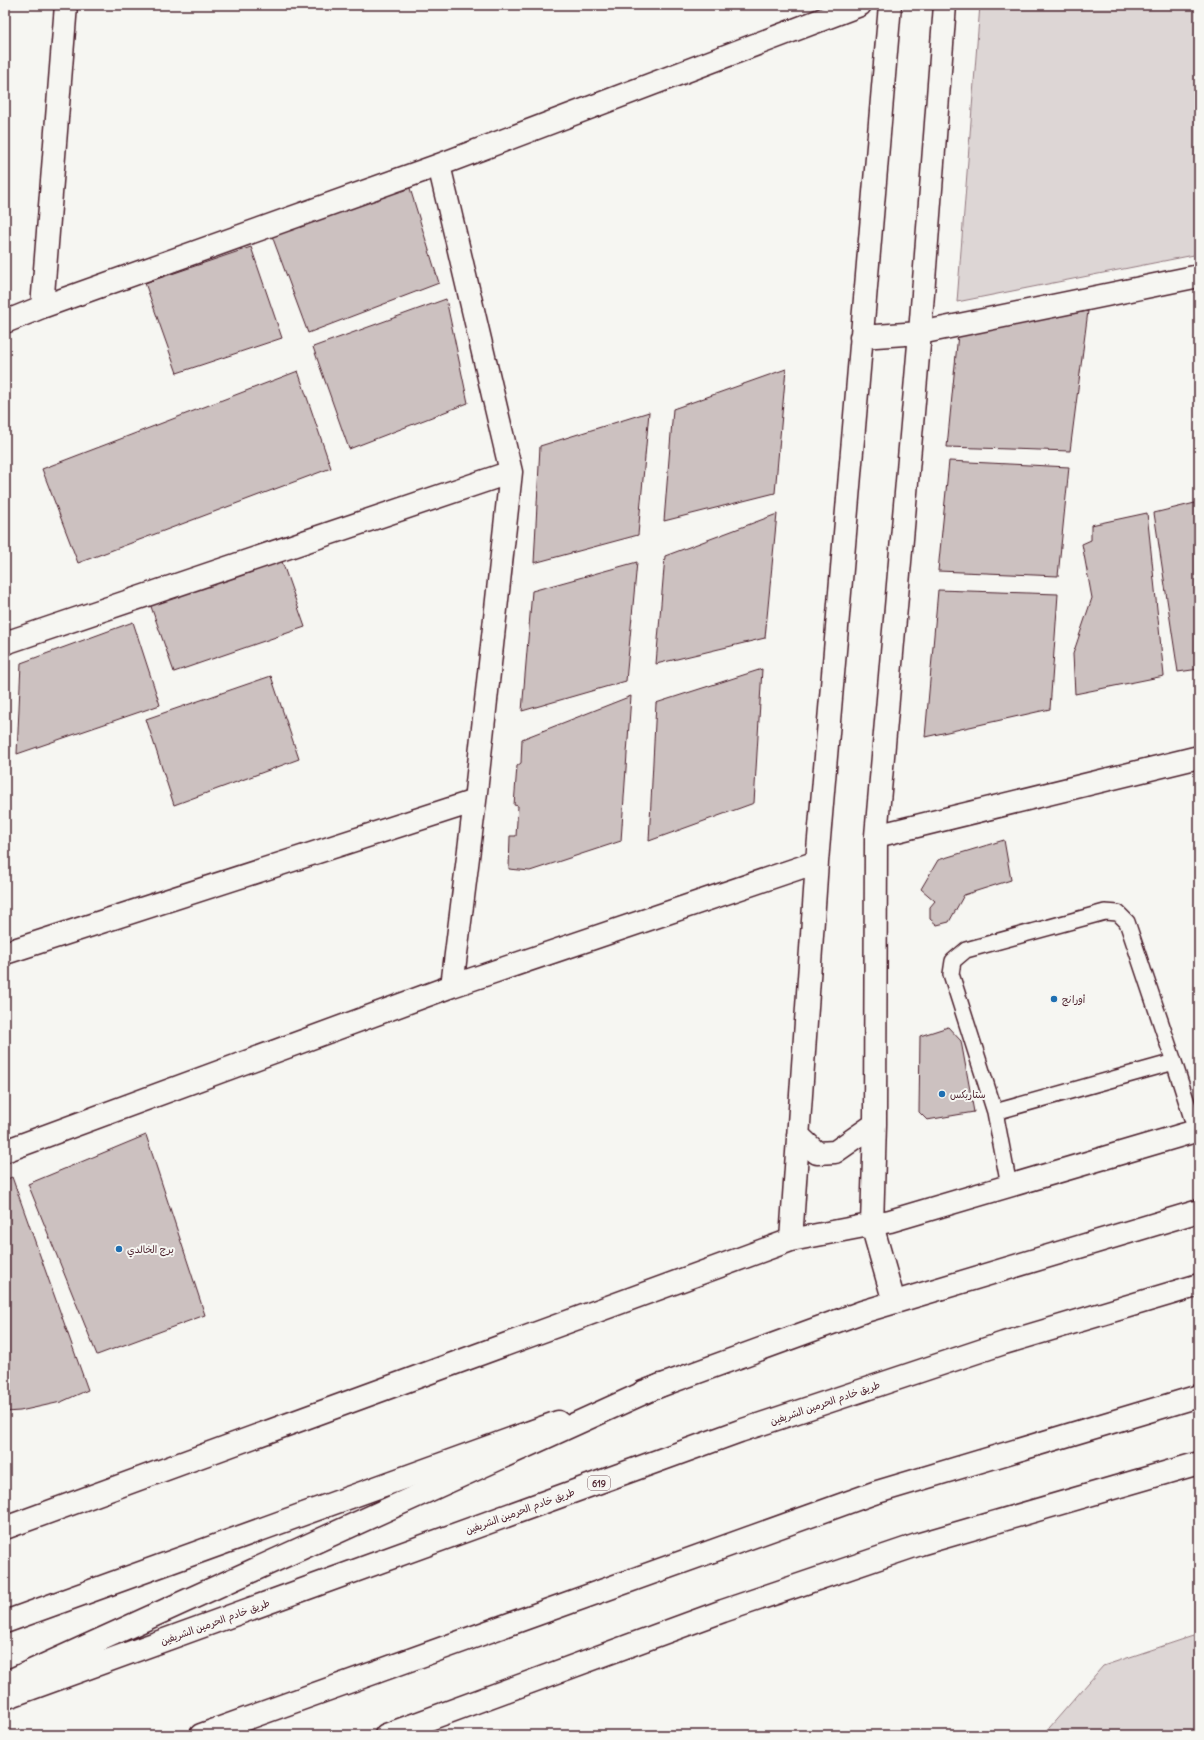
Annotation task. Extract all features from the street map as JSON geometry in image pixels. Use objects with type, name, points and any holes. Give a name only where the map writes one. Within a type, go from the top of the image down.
[{"type":"main road","points":[[42,307],[66,5]]},
{"type":"main road","points":[[5,322],[42,307],[439,165],[860,5]]},
{"type":"main road","points":[[791,1240],[817,862],[890,5]]},
{"type":"main road","points":[[894,1302],[872,1225],[875,1124],[876,836],[920,333],[945,5]]},
{"type":"main road","points":[[439,165],[511,472],[475,801],[452,986]]},
{"type":"main road","points":[[861,338],[920,333],[1199,276]]},
{"type":"main road","points":[[5,643],[511,472]]},
{"type":"main road","points":[[876,836],[1199,757]]},
{"type":"main road","points":[[5,953],[475,801]]},
{"type":"main road","points":[[5,1151],[452,986],[817,862]]},
{"type":"main road","points":[[798,1135],[817,1153],[835,1152],[875,1124]]},
{"type":"main road","points":[[5,1528],[791,1240],[890,1221],[1198,1130]]},
{"type":"main road","points":[[5,1622],[862,1312],[1199,1212]]},
{"type":"main road","name":"طريق خادم الحرمين الشريفين","points":[[5,1698],[740,1432],[1004,1343],[1199,1285]]},
{"type":"main road","points":[[5,1683],[661,1385]]},
{"type":"main road","points":[[201,1735],[874,1494],[1199,1396]]},
{"type":"main road","points":[[386,1735],[723,1611],[920,1544],[1199,1463]]},
{"type":"lane","points":[[1009,1186],[994,1112],[951,974],[953,961],[966,950],[1105,912],[1118,913],[1127,922],[1198,1130]]},
{"type":"lane","points":[[994,1112],[1174,1062]]},
{"type":"shaded area","points":[[980,5],[1199,5],[1199,254],[957,302]]},
{"type":"shaded area","points":[[1199,1634],[1199,1735],[1043,1735],[1103,1666]]},
{"type":"building","points":[[409,185],[439,283],[308,333],[272,236]]},
{"type":"building","points":[[251,247],[282,338],[177,373],[145,283]]},
{"type":"building","points":[[446,299],[468,403],[349,449],[313,347]]},
{"type":"building","points":[[1088,311],[1070,451],[947,447],[958,334]]},
{"type":"building","points":[[786,369],[775,493],[664,521],[673,409]]},
{"type":"building","points":[[298,371],[331,468],[78,563],[42,469]]},
{"type":"building","points":[[649,412],[638,535],[534,563],[540,446]]},
{"type":"building","points":[[949,461],[1069,467],[1058,576],[938,571]]},
{"type":"building","points":[[1199,502],[1199,669],[1178,672],[1154,513]]},
{"type":"building","points":[[1147,513],[1164,676],[1075,694],[1073,654],[1092,598],[1082,544],[1091,540],[1091,525]]},
{"type":"building","points":[[777,514],[765,638],[656,664],[665,556]]},
{"type":"building","points":[[279,553],[305,627],[174,672],[148,598]]},
{"type":"building","points":[[637,562],[626,681],[522,711],[532,591]]},
{"type":"building","points":[[938,590],[1058,594],[1050,709],[925,737]]},
{"type":"building","points":[[133,622],[160,705],[17,754],[21,663]]},
{"type":"building","points":[[762,669],[754,803],[649,841],[656,703]]},
{"type":"building","points":[[271,676],[299,759],[174,805],[146,719]]},
{"type":"building","points":[[631,696],[621,841],[530,871],[509,869],[510,836],[516,836],[518,806],[514,805],[517,766],[521,763],[522,739]]},
{"type":"building","points":[[1004,840],[1011,880],[964,895],[949,922],[937,925],[930,919],[930,907],[935,901],[921,889],[938,860]]},
{"type":"building","points":[[948,1027],[961,1041],[974,1112],[927,1120],[919,1112],[920,1036]]},
{"type":"building","name":"برج الخالدي","points":[[146,1135],[205,1315],[97,1355],[28,1184]]},
{"type":"building","points":[[12,1177],[88,1390],[61,1402],[20,1411],[5,1412],[5,1180]]},
{"type":"place","name":"أورانج","points":[[1054,999]]},
{"type":"place","name":"ستاربكس","points":[[942,1094]]},
{"type":"place","name":"برج الخالدي","points":[[119,1249]]}]
